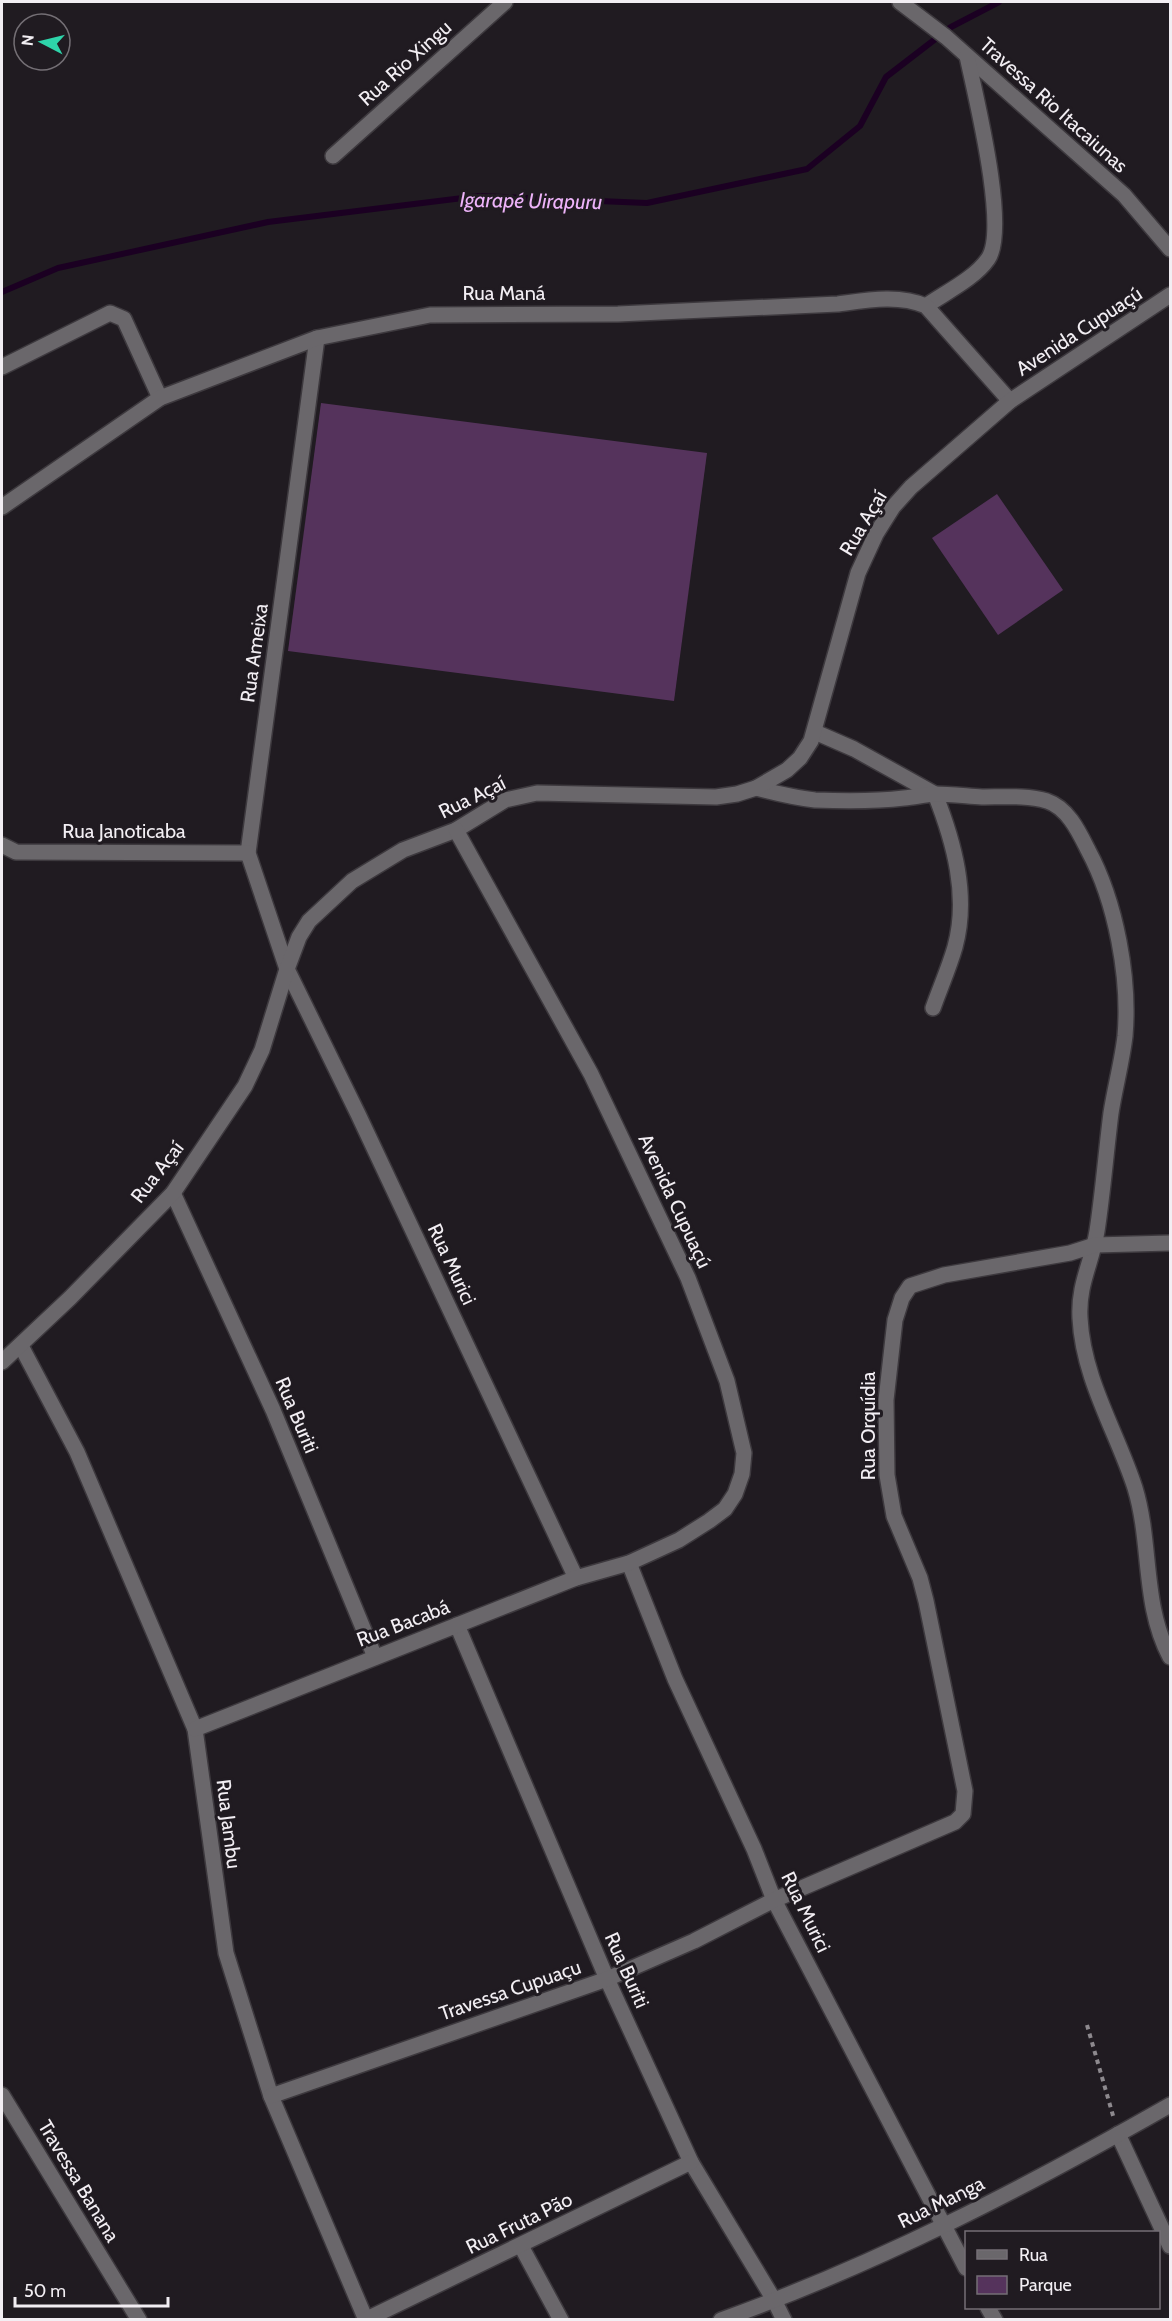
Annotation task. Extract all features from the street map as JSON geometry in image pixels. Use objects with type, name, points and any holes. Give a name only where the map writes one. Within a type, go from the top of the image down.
[{"type":"street","name":"Rua Rio Xingu","points":[[333,156],[505,2]]},
{"type":"street","name":"Travessa Rio Itacaiunas","points":[[904,4],[946,37],[1124,195],[1170,249]]},
{"type":"street","points":[[967,56],[979,110],[996,214],[994,240],[989,258],[972,274],[926,306],[1010,401]]},
{"type":"street","name":"Avenida Cupuaçú","points":[[1010,401],[1170,295]]},
{"type":"street","name":"Rua Maná","points":[[2,507],[160,398],[317,338],[430,315],[618,314],[899,299],[926,306]]},
{"type":"street","points":[[2,367],[110,313],[115,313],[124,319],[160,398]]},
{"type":"street","name":"Rua Ameixa","points":[[287,969],[248,853],[317,338]]},
{"type":"street","name":"Rua Açaí","points":[[2,1362],[21,1346],[173,1193],[245,1086],[262,1050],[299,937],[309,921],[352,881],[404,850],[456,830],[505,800],[537,793],[716,797],[756,788],[788,770],[800,758],[815,732],[858,573],[876,534],[893,507],[911,487],[1010,401]]},
{"type":"street","points":[[815,732],[854,749],[934,794],[954,850],[960,881],[961,911],[955,946],[933,1008]]},
{"type":"street","points":[[756,788],[818,800],[902,799],[934,794],[1049,801],[1069,817],[1098,872],[1121,953],[1125,996],[1125,1036],[1112,1110],[1095,1245],[1085,1270],[1079,1298],[1084,1348],[1094,1384],[1135,1490],[1152,1603],[1170,1657]]},
{"type":"street","name":"Avenida Cupuaçú","points":[[456,830],[591,1074],[688,1278],[727,1381],[744,1453],[742,1474],[735,1494],[725,1509],[679,1540],[629,1563]]},
{"type":"street","name":"Rua Janoticaba","points":[[2,845],[16,852],[248,853]]},
{"type":"street","name":"Rua Murici","points":[[287,969],[358,1114],[576,1578]]},
{"type":"street","name":"Rua Buriti","points":[[173,1193],[273,1410],[375,1657]]},
{"type":"street","name":"Rua Orquídia","points":[[955,1822],[963,1814],[965,1791],[926,1601],[920,1578],[894,1516],[887,1475],[886,1400],[895,1320],[902,1298],[910,1286],[928,1279],[1060,1256],[1095,1245],[1170,1243]]},
{"type":"street","name":"Rua Jambu","points":[[21,1346],[77,1452],[195,1729],[226,1953],[271,2096],[366,2319]]},
{"type":"street","name":"Rua Murici","points":[[629,1563],[675,1679],[754,1849],[774,1900],[965,2266]]},
{"type":"street","name":"Rua Bacabá","points":[[195,1729],[576,1578],[629,1563]]},
{"type":"street","name":"Rua Buriti","points":[[457,1625],[607,1978],[691,2162],[783,2319]]},
{"type":"street","name":"Travessa Cupuaçu","points":[[271,2096],[607,1978],[694,1941],[774,1900],[955,1822]]},
{"type":"street","name":"Travessa Banana","points":[[2,2095],[139,2319]]},
{"type":"street","name":"Rua Manga","points":[[721,2319],[774,2301],[943,2226],[1170,2105]]},
{"type":"street","points":[[1118,2134],[1170,2246]]},
{"type":"street","name":"Rua Fruta Pão","points":[[366,2319],[691,2162]]},
{"type":"street","points":[[521,2246],[561,2319]]},
{"type":"path","points":[[1087,2025],[1118,2134]]},
{"type":"green space","points":[[321,403],[707,453],[674,701],[288,651]]},
{"type":"green space","points":[[997,494],[1063,590],[998,635],[932,538]]},
{"type":"waterway","name":"Igarapé Uirapuru","points":[[2,292],[58,268],[268,222],[479,196],[647,203],[807,169],[860,126],[886,77],[951,27],[999,2]]}]
